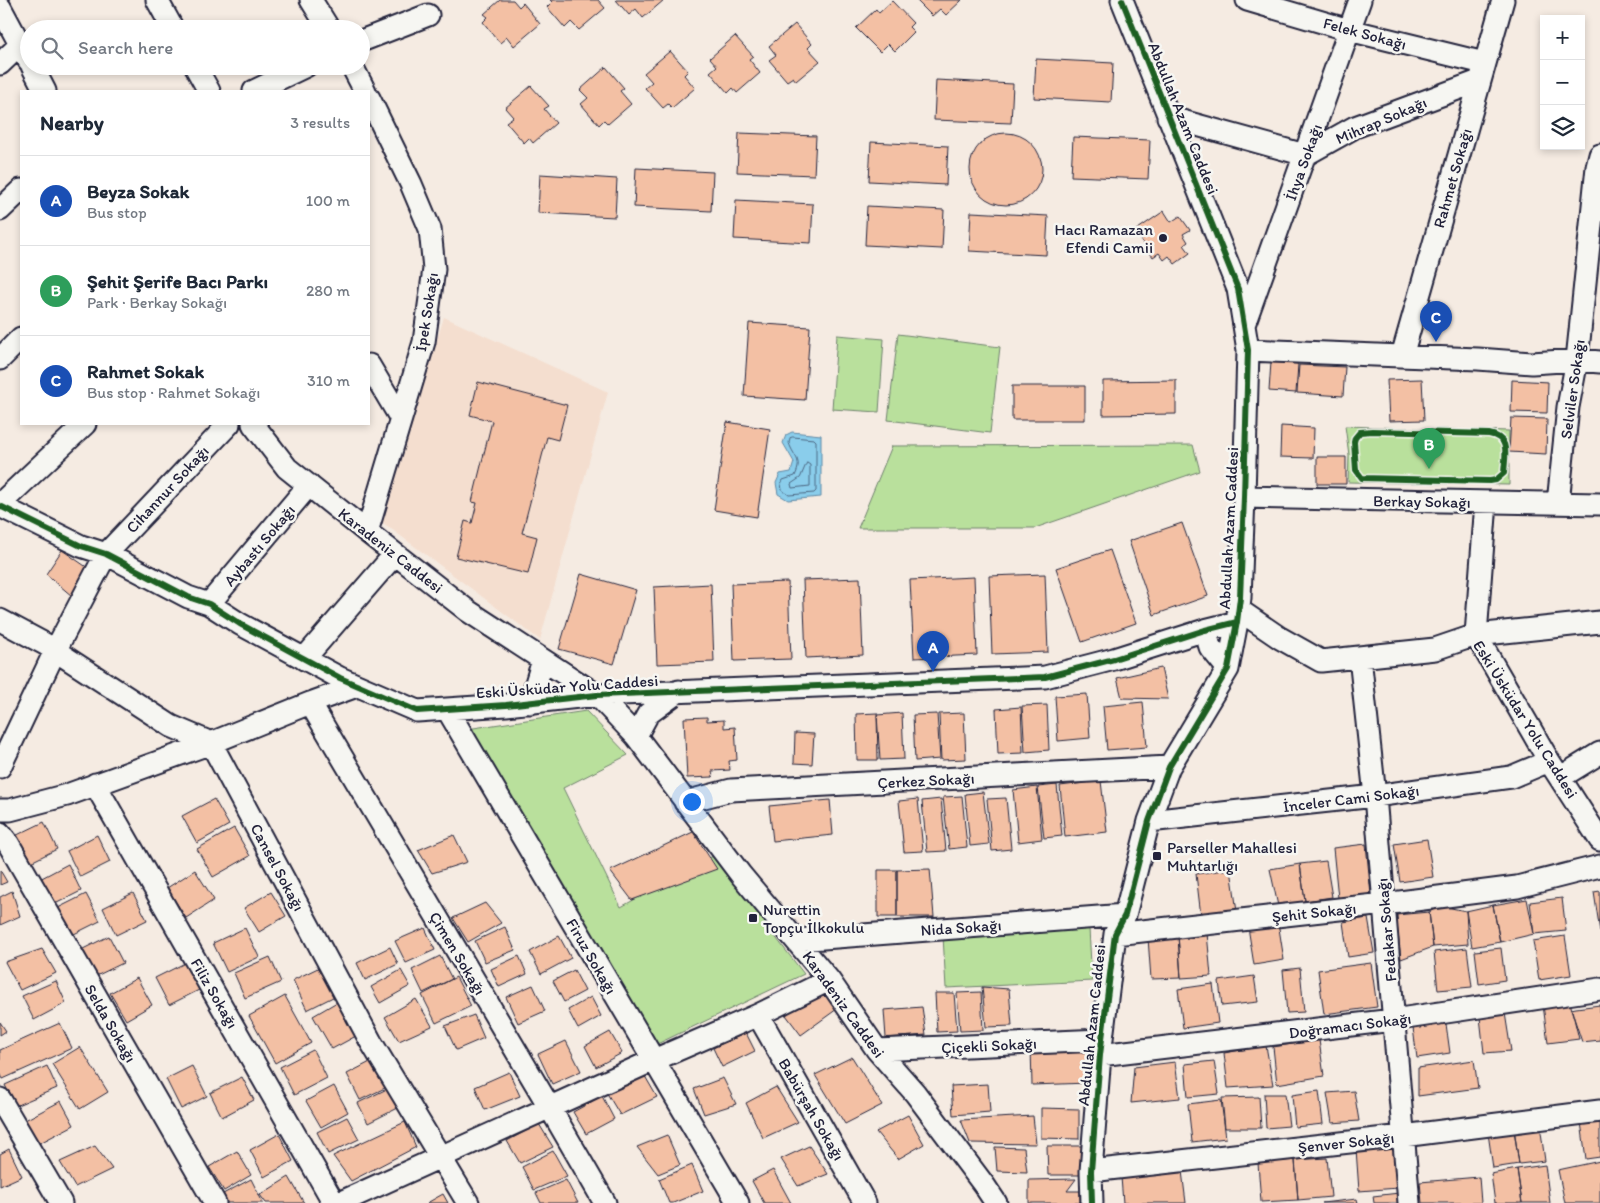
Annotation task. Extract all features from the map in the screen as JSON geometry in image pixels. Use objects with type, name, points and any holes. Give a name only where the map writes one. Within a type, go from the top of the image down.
[{"type":"street","points":[[157,0],[168,20]]},
{"type":"street","points":[[311,0],[323,20]]},
{"type":"street","name":"Abdullah Azam Caddesi","points":[[1092,1203],[1091,1171],[1100,1048],[1115,934],[1125,915],[1149,821],[1169,767],[1228,669],[1238,616],[1244,497],[1248,350],[1238,289],[1122,0]]},
{"type":"street","name":"Felek Sokağı","points":[[1247,0],[1482,72]]},
{"type":"street","name":"İhya Sokağı","points":[[1245,323],[1360,0]]},
{"type":"street","name":"Rahmet Sokağı","points":[[1402,356],[1503,0]]},
{"type":"street","points":[[0,7],[20,45]]},
{"type":"street","points":[[370,38],[428,15]]},
{"type":"street","points":[[0,64],[20,55]]},
{"type":"street","name":"Mihrap Sokağı","points":[[1305,155],[1355,127],[1482,72]]},
{"type":"street","points":[[37,75],[44,90]]},
{"type":"street","points":[[200,75],[208,90]]},
{"type":"street","points":[[256,90],[287,75]]},
{"type":"street","points":[[357,75],[365,90]]},
{"type":"street","name":"İpek Sokağı","points":[[368,532],[424,342],[434,269],[430,229],[411,184],[370,100]]},
{"type":"street","points":[[1168,117],[1305,155]]},
{"type":"street","name":"Selviler Sokağı","points":[[1558,503],[1568,407],[1577,360],[1597,167],[1600,155]]},
{"type":"street","points":[[0,210],[20,191]]},
{"type":"street","points":[[0,359],[20,339]]},
{"type":"street","points":[[1248,350],[1478,359],[1532,363],[1577,360],[1600,362]]},
{"type":"street","points":[[370,367],[401,419]]},
{"type":"street","points":[[0,505],[84,425]]},
{"type":"street","name":"Cihannur Sokağı","points":[[55,650],[106,554],[228,425]]},
{"type":"street","name":"Karadeniz Caddesi","points":[[254,425],[287,468],[395,554],[468,611],[597,695],[636,736],[741,875],[829,980],[876,1050],[914,1093],[996,1203]]},
{"type":"street","name":"Aybastı Sokağı","points":[[209,604],[309,486]]},
{"type":"street","name":"Berkay Sokağı","points":[[1244,497],[1600,504]]},
{"type":"street","points":[[1486,502],[1476,635],[1597,628]]},
{"type":"street","name":"Eski Üsküdar Yolu Caddesi","points":[[0,505],[81,546],[106,554],[188,597],[209,604],[240,624],[357,686],[417,711],[597,695],[1045,677],[1114,660],[1205,630],[1238,616],[1321,660],[1360,658],[1435,649],[1476,635],[1555,769],[1600,840]]},
{"type":"street","points":[[304,659],[395,554]]},
{"type":"street","points":[[0,620],[55,650],[172,726],[211,743]]},
{"type":"street","points":[[1205,630],[1210,647],[1228,669]]},
{"type":"street","points":[[0,767],[55,650]]},
{"type":"street","name":"Fedakar Sokağı","points":[[1360,658],[1375,796],[1409,1203]]},
{"type":"street","points":[[530,702],[543,660]]},
{"type":"street","points":[[0,810],[10,810],[67,795],[211,743],[357,686]]},
{"type":"street","points":[[636,736],[648,714],[679,692]]},
{"type":"street","name":"Çimen Sokağı","points":[[310,703],[605,1203]]},
{"type":"street","name":"Firuz Sokağı","points":[[447,709],[738,1203]]},
{"type":"street","name":"Cansel Sokağı","points":[[211,743],[371,1042],[468,1203]]},
{"type":"street","name":"İnceler Cami Sokağı","points":[[1149,821],[1375,796],[1511,777],[1555,769],[1600,753]]},
{"type":"street","name":"Çerkez Sokağı","points":[[685,802],[732,790],[1169,767]]},
{"type":"street","name":"Filiz Sokağı","points":[[95,784],[334,1203]]},
{"type":"street","name":"Selda Sokağı","points":[[4,838],[215,1203]]},
{"type":"street","name":"Şehit Sokağı","points":[[1115,934],[1517,887],[1600,866]]},
{"type":"street","name":"Nida Sokağı","points":[[797,940],[1125,915]]},
{"type":"street","points":[[339,1203],[654,1060],[758,1015],[829,980]]},
{"type":"street","name":"Doğramacı Sokağı","points":[[1100,1048],[1394,1020],[1600,989]]},
{"type":"street","name":"Babürşah Sokağı","points":[[758,1015],[866,1203]]},
{"type":"street","name":"Çiçekli Sokağı","points":[[876,1050],[1100,1048]]},
{"type":"street","points":[[0,1099],[61,1203]]},
{"type":"street","name":"Şenver Sokağı","points":[[1091,1171],[1403,1136],[1600,1111]]},
{"type":"shaded area","points":[[444,317],[608,392],[540,640],[382,522]]},
{"type":"green space","points":[[898,334],[1000,347],[990,433],[888,420]]},
{"type":"green space","points":[[837,335],[884,339],[879,412],[832,409]]},
{"type":"green space","points":[[1345,426],[1509,431],[1509,485],[1348,482],[1349,455]]},
{"type":"green space","points":[[1193,445],[1200,471],[1035,528],[858,528],[892,446]]},
{"type":"green space","points":[[586,711],[628,755],[563,788],[621,907],[713,856],[804,974],[657,1044],[467,729]]},
{"type":"green space","points":[[1089,929],[1092,981],[946,988],[943,936]]},
{"type":"water","points":[[792,432],[821,435],[821,497],[788,500],[778,494],[776,483],[780,474],[791,472],[794,462],[783,443],[786,435]]},
{"type":"building","points":[[500,0],[513,0],[519,7],[523,3],[540,24],[514,46],[507,37],[500,43],[483,22],[488,17],[484,14]]},
{"type":"building","points":[[550,0],[598,0],[605,8],[579,30],[571,22],[565,28],[547,7],[552,2]]},
{"type":"building","points":[[616,0],[664,0],[643,18],[636,9],[629,15]]},
{"type":"building","points":[[916,0],[962,0],[946,15],[940,9],[932,16]]},
{"type":"building","points":[[892,1],[913,23],[909,27],[914,32],[895,51],[888,44],[880,52],[856,28],[876,9],[879,13]]},
{"type":"building","points":[[795,24],[812,44],[808,48],[820,61],[796,81],[793,77],[787,81],[769,60],[776,55],[769,46]]},
{"type":"building","points":[[735,36],[753,56],[749,59],[760,73],[737,93],[733,88],[728,93],[710,72],[717,66],[710,58]]},
{"type":"building","points":[[670,51],[688,71],[684,75],[695,88],[672,108],[668,104],[663,108],[645,88],[652,82],[644,73]]},
{"type":"building","points":[[1036,59],[1113,63],[1111,102],[1034,98]]},
{"type":"building","points":[[606,67],[624,88],[620,91],[631,104],[608,124],[604,120],[599,125],[581,104],[588,98],[580,90]]},
{"type":"building","points":[[936,80],[1013,84],[1011,123],[934,120]]},
{"type":"building","points":[[531,86],[549,106],[544,109],[556,123],[533,143],[529,138],[524,143],[506,122],[513,117],[505,108]]},
{"type":"building","points":[[739,133],[816,136],[814,175],[737,172]]},
{"type":"building","points":[[1006,133],[1026,139],[1036,149],[1042,169],[1036,189],[1026,199],[1006,205],[986,199],[976,189],[970,169],[976,149],[986,139]]},
{"type":"building","points":[[1073,137],[1150,140],[1148,179],[1071,176]]},
{"type":"building","points":[[871,142],[948,146],[946,185],[869,181]]},
{"type":"building","points":[[636,168],[713,172],[711,211],[634,207]]},
{"type":"building","points":[[540,174],[617,179],[615,217],[538,213]]},
{"type":"building","points":[[736,200],[813,204],[811,243],[734,239]]},
{"type":"building","points":[[867,206],[944,210],[942,249],[865,245]]},
{"type":"building","name":"Hacı Ramazan Efendi Camii","points":[[1164,211],[1171,222],[1180,216],[1190,230],[1183,234],[1188,242],[1184,245],[1190,253],[1175,264],[1169,256],[1164,260],[1159,253],[1153,257],[1135,231]]},
{"type":"building","points":[[971,212],[1048,216],[1046,255],[969,251]]},
{"type":"building","points":[[749,323],[810,327],[805,400],[744,396]]},
{"type":"building","points":[[1271,362],[1298,364],[1296,393],[1269,391]]},
{"type":"building","points":[[1299,365],[1345,367],[1343,396],[1297,393]]},
{"type":"building","points":[[1422,379],[1424,420],[1389,421],[1387,380]]},
{"type":"building","points":[[1176,380],[1176,414],[1103,415],[1103,381]]},
{"type":"building","points":[[1512,380],[1548,382],[1547,413],[1511,412]]},
{"type":"building","points":[[478,382],[567,405],[558,440],[547,437],[522,533],[537,537],[528,574],[456,557],[465,521],[472,523],[477,503],[472,502],[492,421],[470,415]]},
{"type":"building","points":[[1012,386],[1085,386],[1085,420],[1012,420]]},
{"type":"building","points":[[1511,418],[1547,419],[1546,454],[1509,452]]},
{"type":"building","points":[[727,422],[770,429],[757,517],[714,510]]},
{"type":"building","points":[[1281,426],[1314,428],[1313,458],[1280,457]]},
{"type":"building","points":[[1317,457],[1346,457],[1346,484],[1317,484]]},
{"type":"building","points":[[1182,523],[1208,596],[1154,615],[1129,541]]},
{"type":"building","points":[[62,550],[88,568],[72,596],[46,574]]},
{"type":"building","points":[[1110,550],[1136,623],[1082,642],[1056,568]]},
{"type":"building","points":[[581,574],[636,590],[614,664],[559,649]]},
{"type":"building","points":[[1045,574],[1048,652],[992,654],[989,576]]},
{"type":"building","points":[[974,577],[977,655],[914,658],[910,580]]},
{"type":"building","points":[[860,578],[863,655],[806,658],[803,580]]},
{"type":"building","points":[[788,582],[791,659],[734,661],[731,584]]},
{"type":"building","points":[[711,584],[714,662],[657,664],[654,587]]},
{"type":"building","points":[[1161,668],[1168,699],[1122,698],[1117,678]]},
{"type":"building","points":[[1087,694],[1090,738],[1058,741],[1055,696]]},
{"type":"building","points":[[1143,702],[1147,747],[1107,750],[1103,706]]},
{"type":"building","points":[[1047,705],[1049,750],[1025,752],[1022,706]]},
{"type":"building","points":[[1021,707],[1023,753],[998,754],[996,709]]},
{"type":"building","points":[[877,713],[878,760],[857,760],[856,714]]},
{"type":"building","points":[[902,713],[904,759],[880,760],[877,715]]},
{"type":"building","points":[[964,713],[966,759],[941,760],[939,714]]},
{"type":"building","points":[[937,714],[940,759],[915,761],[913,715]]},
{"type":"building","points":[[707,717],[707,721],[724,720],[724,728],[735,727],[737,760],[729,761],[730,770],[712,771],[713,777],[687,778],[684,718]]},
{"type":"building","points":[[795,733],[814,734],[812,764],[794,763]]},
{"type":"building","points":[[1101,781],[1107,832],[1065,837],[1060,786]]},
{"type":"building","points":[[1057,785],[1062,836],[1044,838],[1038,787]]},
{"type":"building","points":[[1037,787],[1042,839],[1018,842],[1013,790]]},
{"type":"building","points":[[983,792],[989,844],[970,846],[965,794]]},
{"type":"building","points":[[962,796],[967,847],[949,849],[943,797]]},
{"type":"building","points":[[1006,798],[1011,849],[992,851],[987,799]]},
{"type":"building","points":[[214,799],[229,825],[197,843],[182,816]]},
{"type":"building","points":[[918,799],[923,851],[904,852],[899,801]]},
{"type":"building","points":[[941,799],[946,851],[927,852],[922,801]]},
{"type":"building","points":[[830,800],[833,835],[773,841],[769,806]]},
{"type":"building","points":[[44,822],[57,849],[27,864],[13,837]]},
{"type":"building","points":[[234,828],[250,856],[213,877],[197,849]]},
{"type":"building","points":[[693,832],[717,869],[632,900],[610,871]]},
{"type":"building","points":[[97,835],[110,862],[80,877],[67,851]]},
{"type":"building","points":[[454,835],[467,862],[432,873],[418,850]]},
{"type":"building","points":[[1427,839],[1433,877],[1400,882],[1394,844]]},
{"type":"building","points":[[1366,844],[1371,895],[1338,898],[1333,848]]},
{"type":"building","points":[[1326,861],[1332,897],[1305,901],[1300,864]]},
{"type":"building","points":[[68,864],[81,891],[51,906],[38,880]]},
{"type":"building","points":[[1300,864],[1305,901],[1278,906],[1270,869]]},
{"type":"building","points":[[930,869],[934,917],[897,917],[897,870]]},
{"type":"building","points":[[1231,869],[1237,912],[1201,916],[1196,874]]},
{"type":"building","points":[[0,870],[7,882],[0,885]]},
{"type":"building","points":[[195,870],[214,900],[186,918],[167,888]]},
{"type":"building","points":[[878,870],[897,870],[897,917],[878,917]]},
{"type":"building","points":[[12,891],[20,916],[0,925],[0,897]]},
{"type":"building","points":[[1600,891],[1600,932],[1594,892]]},
{"type":"building","points":[[271,892],[286,916],[259,932],[244,908]]},
{"type":"building","points":[[133,893],[147,920],[116,935],[103,908]]},
{"type":"building","points":[[86,894],[100,921],[70,936],[56,909]]},
{"type":"building","points":[[1562,898],[1566,931],[1534,934],[1530,902]]},
{"type":"building","points":[[1527,899],[1534,934],[1500,942],[1493,905]]},
{"type":"building","points":[[485,903],[501,923],[468,942],[453,918]]},
{"type":"building","points":[[1493,905],[1500,942],[1472,947],[1466,911]]},
{"type":"building","points":[[1441,906],[1466,911],[1468,944],[1433,947],[1429,912]]},
{"type":"building","points":[[1429,912],[1433,947],[1401,959],[1396,915]]},
{"type":"building","points":[[1368,918],[1374,953],[1348,957],[1343,922]]},
{"type":"building","points":[[1278,922],[1284,960],[1254,965],[1248,927]]},
{"type":"building","points":[[505,927],[515,950],[485,962],[475,941]]},
{"type":"building","points":[[245,928],[259,957],[227,972],[213,943]]},
{"type":"building","points":[[425,928],[435,950],[406,963],[395,941]]},
{"type":"building","points":[[1207,933],[1211,976],[1181,978],[1178,935]]},
{"type":"building","points":[[1178,935],[1181,978],[1151,979],[1148,938]]},
{"type":"building","points":[[109,936],[123,963],[92,978],[79,951]]},
{"type":"building","points":[[559,936],[571,958],[541,974],[530,952]]},
{"type":"building","points":[[1565,936],[1571,975],[1539,980],[1533,941]]},
{"type":"building","points":[[390,947],[398,964],[365,980],[357,963]]},
{"type":"building","points":[[1467,948],[1472,987],[1438,990],[1434,952]]},
{"type":"building","points":[[1501,948],[1505,980],[1479,984],[1475,951]]},
{"type":"building","points":[[42,949],[56,973],[20,990],[5,962]]},
{"type":"building","points":[[440,956],[452,979],[423,993],[412,970]]},
{"type":"building","points":[[519,956],[527,974],[499,987],[491,969]]},
{"type":"building","points":[[270,957],[281,982],[245,998],[234,973]]},
{"type":"building","points":[[185,963],[199,990],[169,1005],[155,978]]},
{"type":"building","points":[[1371,963],[1377,1007],[1324,1014],[1318,970]]},
{"type":"building","points":[[322,966],[337,995],[307,1010],[293,980]]},
{"type":"building","points":[[1300,968],[1304,1012],[1287,1013],[1283,970]]},
{"type":"building","points":[[401,970],[410,986],[380,1003],[371,987]]},
{"type":"building","points":[[574,970],[585,991],[564,1002],[553,981]]},
{"type":"building","points":[[1254,976],[1258,1002],[1222,1006],[1219,981]]},
{"type":"building","points":[[456,977],[471,1006],[436,1023],[422,995]]},
{"type":"building","points":[[137,978],[152,1005],[126,1020],[110,993]]},
{"type":"building","points":[[56,981],[66,1003],[34,1020],[22,996]]},
{"type":"building","points":[[1213,984],[1218,1023],[1183,1028],[1178,989]]},
{"type":"building","points":[[533,985],[545,1011],[518,1023],[506,997]]},
{"type":"building","points":[[982,987],[1009,989],[1012,1026],[986,1027]]},
{"type":"building","points":[[821,988],[837,1009],[801,1035],[786,1015]]},
{"type":"building","points":[[981,992],[983,1030],[960,1031],[957,993]]},
{"type":"building","points":[[935,993],[954,993],[957,1031],[937,1032]]},
{"type":"building","points":[[285,996],[311,1043],[275,1063],[249,1016]]},
{"type":"building","points":[[591,997],[601,1016],[578,1029],[568,1010]]},
{"type":"building","points":[[416,999],[432,1026],[399,1041],[385,1017]]},
{"type":"building","points":[[337,1002],[356,1036],[332,1049],[313,1016]]},
{"type":"building","points":[[1570,1002],[1579,1039],[1548,1043],[1543,1005]]},
{"type":"building","points":[[1600,1005],[1600,1040],[1582,1042],[1571,1009]]},
{"type":"building","points":[[922,1007],[926,1035],[886,1038],[884,1010]]},
{"type":"building","points":[[1505,1013],[1511,1051],[1484,1053],[1480,1017]]},
{"type":"building","points":[[474,1015],[484,1038],[456,1050],[445,1026]]},
{"type":"building","points":[[0,1022],[6,1031],[0,1035]]},
{"type":"building","points":[[60,1023],[72,1048],[3,1079],[0,1073],[0,1050]]},
{"type":"building","points":[[1446,1024],[1450,1053],[1417,1058],[1413,1028]]},
{"type":"building","points":[[610,1032],[622,1053],[596,1067],[585,1046]]},
{"type":"building","points":[[746,1033],[755,1051],[722,1067],[713,1048]]},
{"type":"building","points":[[1319,1040],[1324,1076],[1277,1084],[1273,1047]]},
{"type":"building","points":[[566,1041],[581,1071],[552,1084],[538,1054]]},
{"type":"building","points":[[1087,1045],[1089,1083],[1032,1085],[1031,1047]]},
{"type":"building","points":[[1266,1046],[1273,1085],[1228,1088],[1224,1053]]},
{"type":"building","points":[[80,1047],[108,1092],[80,1109],[52,1064]]},
{"type":"building","points":[[313,1050],[327,1078],[294,1095],[280,1067]]},
{"type":"building","points":[[852,1057],[882,1105],[845,1124],[815,1075]]},
{"type":"building","points":[[374,1060],[387,1087],[360,1100],[347,1074]]},
{"type":"building","points":[[1474,1060],[1478,1088],[1418,1096],[1418,1068]]},
{"type":"building","points":[[1214,1061],[1219,1094],[1188,1097],[1185,1064]]},
{"type":"building","points":[[1175,1062],[1180,1098],[1131,1103],[1134,1067]]},
{"type":"building","points":[[47,1066],[57,1088],[15,1106],[5,1085]]},
{"type":"building","points":[[192,1066],[207,1096],[181,1109],[166,1079]]},
{"type":"building","points":[[642,1071],[657,1097],[620,1115],[605,1090]]},
{"type":"building","points":[[509,1072],[520,1096],[485,1110],[475,1087]]},
{"type":"building","points":[[242,1077],[254,1100],[222,1117],[210,1093]]},
{"type":"building","points":[[723,1078],[736,1104],[704,1114],[694,1089]]},
{"type":"building","points":[[988,1084],[990,1112],[953,1115],[951,1086]]},
{"type":"building","points":[[334,1086],[348,1112],[321,1127],[306,1101]]},
{"type":"building","points":[[776,1087],[798,1122],[763,1138],[746,1103]]},
{"type":"building","points":[[389,1088],[398,1108],[368,1123],[358,1103]]},
{"type":"building","points":[[1319,1091],[1323,1124],[1295,1127],[1292,1095]]},
{"type":"building","points":[[1354,1091],[1359,1121],[1332,1123],[1327,1093]]},
{"type":"building","points":[[1264,1094],[1285,1094],[1289,1126],[1266,1128]]},
{"type":"building","points":[[602,1096],[614,1119],[586,1134],[573,1112]]},
{"type":"building","points":[[1259,1097],[1261,1128],[1225,1128],[1222,1098]]},
{"type":"building","points":[[1221,1100],[1226,1138],[1192,1142],[1188,1104]]},
{"type":"building","points":[[61,1101],[74,1125],[38,1144],[25,1120]]},
{"type":"building","points":[[1041,1108],[1079,1109],[1079,1139],[1041,1138]]},
{"type":"building","points":[[908,1115],[924,1144],[898,1159],[876,1132]]},
{"type":"building","points":[[1033,1116],[1036,1144],[970,1143],[961,1120]]},
{"type":"building","points":[[347,1117],[359,1139],[328,1154],[317,1132]]},
{"type":"building","points":[[1600,1119],[1600,1157],[1586,1159],[1581,1122]]},
{"type":"building","points":[[405,1122],[416,1147],[351,1181],[333,1156]]},
{"type":"building","points":[[539,1124],[553,1147],[520,1163],[507,1141]]},
{"type":"building","points":[[1540,1125],[1545,1161],[1519,1164],[1514,1129]]},
{"type":"building","points":[[1514,1129],[1519,1164],[1493,1168],[1488,1133]]},
{"type":"building","points":[[279,1134],[293,1161],[264,1177],[250,1150]]},
{"type":"building","points":[[667,1135],[680,1165],[658,1174],[637,1147]]},
{"type":"building","points":[[95,1146],[112,1169],[75,1187],[60,1162]]},
{"type":"building","points":[[809,1146],[828,1174],[798,1186],[781,1159]]},
{"type":"building","points":[[1047,1146],[1085,1146],[1085,1175],[1048,1175]]},
{"type":"building","points":[[995,1147],[1024,1148],[1027,1172],[997,1171]]},
{"type":"building","points":[[1395,1147],[1398,1188],[1359,1191],[1356,1149]]},
{"type":"building","points":[[9,1149],[22,1176],[0,1186],[0,1154]]},
{"type":"building","points":[[237,1151],[251,1175],[224,1191],[209,1167]]},
{"type":"building","points":[[553,1151],[567,1176],[534,1190],[522,1167]]},
{"type":"building","points":[[1327,1158],[1331,1197],[1298,1200],[1295,1160]]},
{"type":"building","points":[[1295,1160],[1298,1200],[1261,1202],[1258,1163]]},
{"type":"building","points":[[1600,1161],[1600,1203],[1565,1203],[1558,1170]]},
{"type":"building","points":[[692,1165],[703,1191],[669,1203],[659,1179]]},
{"type":"building","points":[[1545,1165],[1550,1203],[1522,1203],[1517,1169]]},
{"type":"building","points":[[1517,1169],[1522,1203],[1495,1203],[1491,1174]]},
{"type":"building","points":[[773,1170],[791,1203],[764,1203],[752,1181]]},
{"type":"building","points":[[1182,1171],[1186,1203],[1123,1203],[1121,1177]]},
{"type":"building","points":[[289,1177],[304,1203],[266,1203],[260,1195]]},
{"type":"building","points":[[1479,1177],[1481,1203],[1422,1203],[1420,1182]]},
{"type":"building","points":[[251,1179],[263,1203],[227,1203],[223,1194]]},
{"type":"building","points":[[1076,1179],[1067,1191],[1080,1191],[1080,1203],[1029,1203],[1029,1180]]},
{"type":"building","points":[[566,1180],[578,1203],[541,1203],[536,1193]]},
{"type":"building","points":[[1399,1193],[1401,1203],[1374,1203],[1373,1196]]},
{"type":"building","points":[[443,1194],[448,1203],[427,1203]]},
{"type":"building","points":[[1357,1199],[1358,1203],[1322,1203]]},
{"type":"cycle path","points":[[1092,1203],[1091,1171],[1100,1055],[1115,934],[1125,915],[1149,821],[1169,767],[1228,669],[1237,622],[1240,598],[1248,350],[1238,289],[1122,0]]},
{"type":"cycle path","points":[[1372,431],[1489,434],[1496,436],[1504,443],[1504,473],[1496,480],[1490,481],[1362,478],[1356,470],[1354,442],[1360,432],[1372,431]]},
{"type":"cycle path","points":[[0,506],[81,546],[106,554],[188,597],[209,604],[240,624],[340,678],[417,711],[506,705],[597,695],[1045,677],[1114,659],[1205,630],[1237,622]]},
{"type":"place","name":"Hacı Ramazan Efendi Camii","points":[[1163,238]]},
{"type":"place","name":"Rahmet Sokak","points":[[1436,342]]},
{"type":"place","name":"Şehit Şerife Bacı Parkı","points":[[1429,469]]},
{"type":"place","name":"Beyza Sokak","points":[[933,672]]},
{"type":"place","name":"Parseller Mahallesi Muhtarlığı","points":[[1157,856]]},
{"type":"place","name":"Nurettin Topçu İlkokulu","points":[[753,918]]}]
